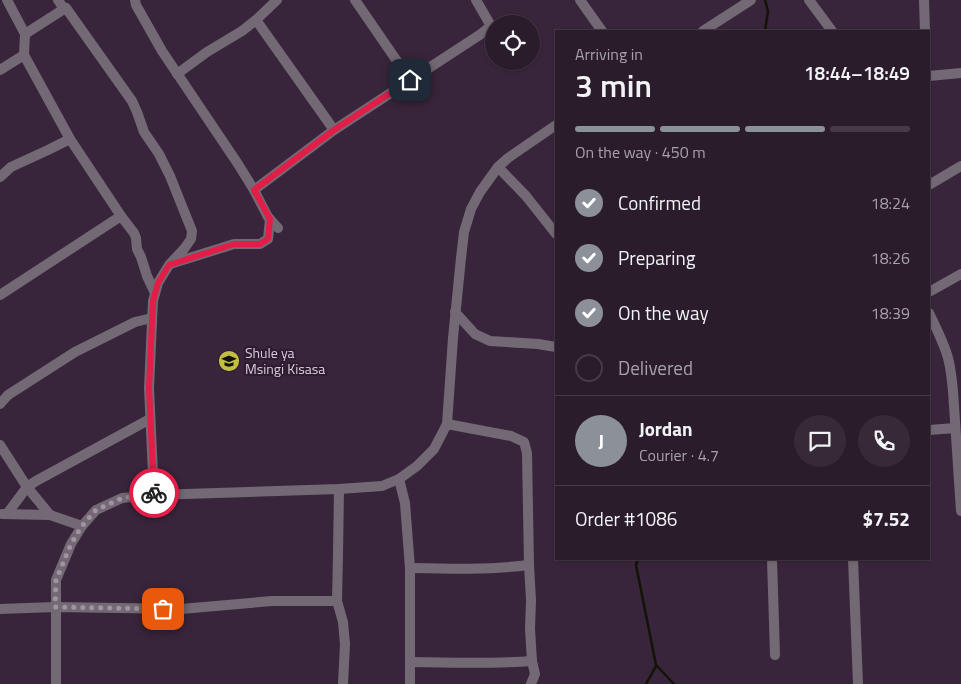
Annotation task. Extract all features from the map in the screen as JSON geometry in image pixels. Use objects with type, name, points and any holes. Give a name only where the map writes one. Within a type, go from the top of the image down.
[{"type":"street","points":[[7,0],[25,34],[24,55],[70,139],[121,216],[134,232],[137,249],[155,293]]},
{"type":"street","points":[[135,0],[162,51],[254,190],[270,219],[278,228]]},
{"type":"street","points":[[177,74],[256,20],[277,0]]},
{"type":"street","points":[[355,0],[410,80]]},
{"type":"street","points":[[254,190],[334,130],[491,26],[476,0]]},
{"type":"street","points":[[580,0],[601,30]]},
{"type":"street","points":[[809,0],[831,30]]},
{"type":"street","points":[[924,0],[925,30]]},
{"type":"street","points":[[705,30],[749,2]]},
{"type":"street","points":[[25,34],[61,4],[66,8],[132,101],[144,132],[159,154],[170,176],[192,230],[191,239],[169,265],[158,283],[153,301],[149,388],[154,494]]},
{"type":"street","points":[[256,20],[334,130]]},
{"type":"street","points":[[0,70],[24,55]]},
{"type":"street","points":[[930,76],[961,73]]},
{"type":"street","points":[[56,684],[56,580],[71,544],[82,526],[96,510],[122,498],[154,494],[382,486],[399,479],[417,466],[434,449],[447,424],[455,312],[463,240],[471,209],[480,192],[498,167],[555,126]]},
{"type":"street","points":[[0,177],[11,166],[70,139]]},
{"type":"street","points":[[930,184],[961,166]]},
{"type":"street","points":[[498,167],[526,196],[555,233]]},
{"type":"street","points":[[0,295],[121,216]]},
{"type":"street","points":[[169,265],[234,244],[260,244],[268,239],[270,219]]},
{"type":"street","points":[[930,291],[961,274]]},
{"type":"street","points":[[455,312],[475,334],[483,339],[555,347]]},
{"type":"street","points":[[930,315],[943,342],[948,358],[953,391],[961,511]]},
{"type":"street","points":[[0,404],[8,395],[75,352],[135,322],[152,318]]},
{"type":"street","points":[[3,514],[27,487],[36,481],[150,419]]},
{"type":"street","points":[[447,424],[511,436],[524,442],[527,453],[530,629],[532,661],[535,674],[531,684]]},
{"type":"street","points":[[930,430],[955,428]]},
{"type":"street","points":[[0,445],[27,487],[50,515]]},
{"type":"street","points":[[399,479],[405,503],[410,568],[410,684]]},
{"type":"street","points":[[339,489],[336,601],[343,622],[345,644],[343,684]]},
{"type":"street","points":[[3,514],[50,515],[82,526]]},
{"type":"street","points":[[772,560],[775,655]]},
{"type":"street","points":[[853,560],[858,684]]},
{"type":"street","points":[[410,568],[477,570],[529,565]]},
{"type":"street","points":[[0,609],[55,607],[181,609],[272,601],[336,601]]},
{"type":"street","points":[[410,662],[510,663],[532,661]]},
{"type":"waterway","points":[[765,0],[768,11],[765,30]]},
{"type":"waterway","points":[[638,560],[636,565],[656,665],[674,684]]},
{"type":"waterway","points":[[646,684],[656,666]]},
{"type":"way so far","points":[[154,493],[122,498],[96,510],[82,526],[71,544],[56,580],[55,607],[163,609]]},
{"type":"place","name":"Shule ya Msingi Kisasa","points":[[229,361]]},
{"type":"route","points":[[154,493],[149,388],[153,301],[158,283],[169,265],[234,244],[260,244],[268,239],[270,219],[254,190],[334,130],[410,80]]}]
